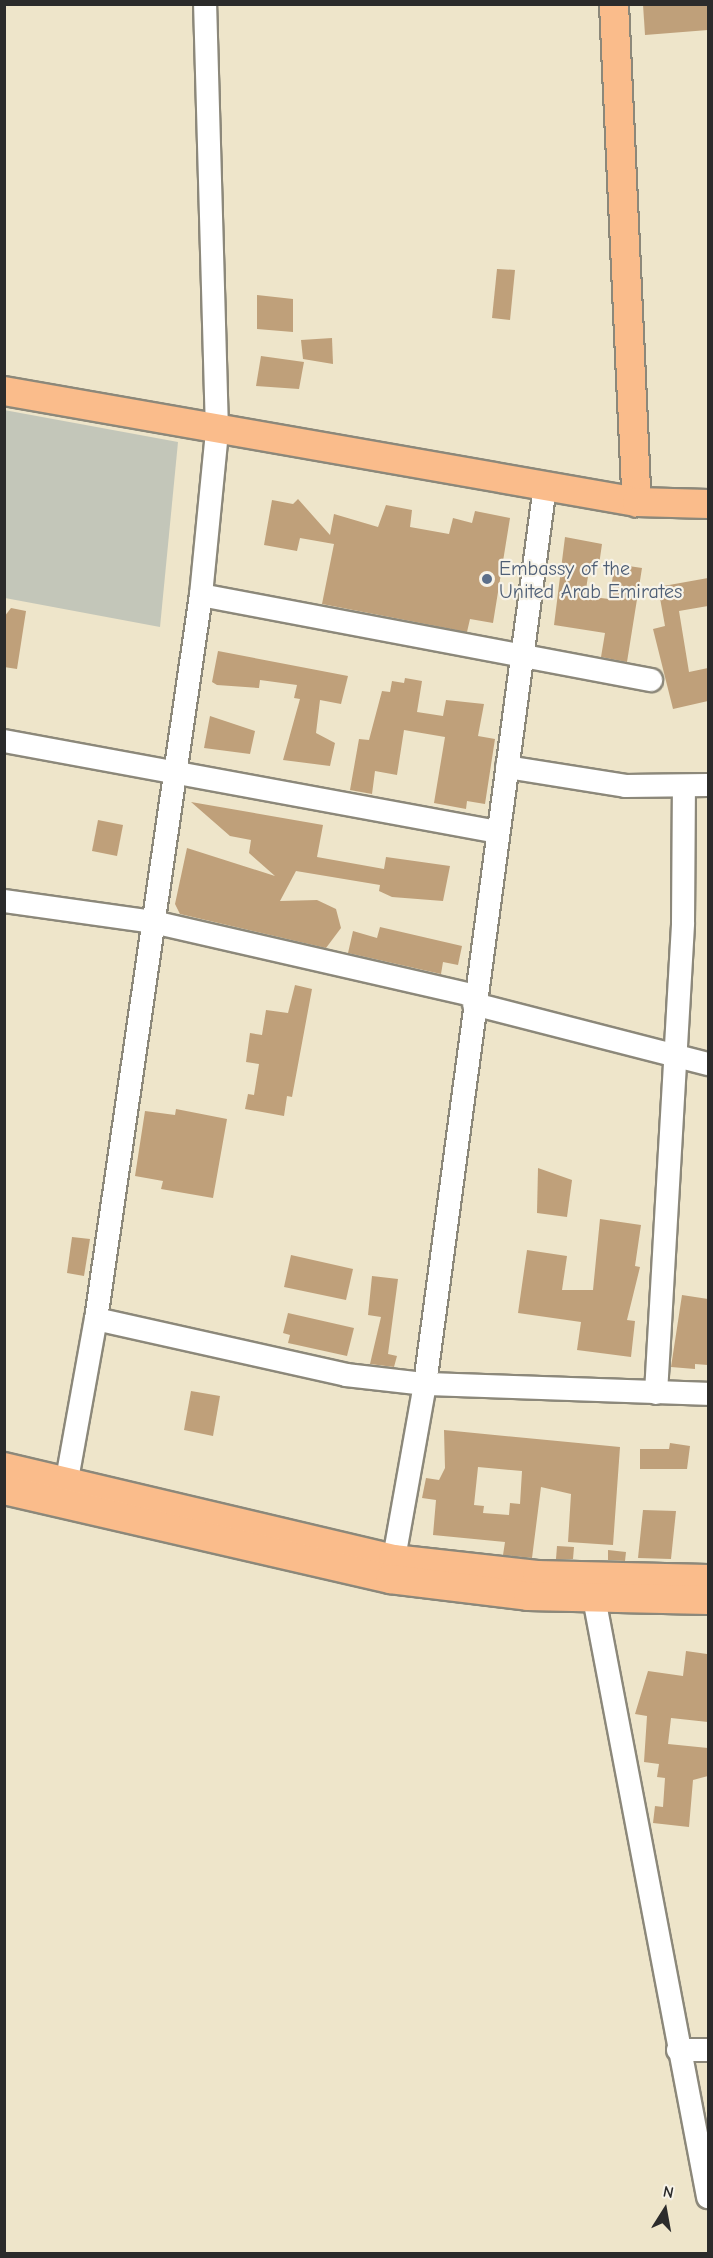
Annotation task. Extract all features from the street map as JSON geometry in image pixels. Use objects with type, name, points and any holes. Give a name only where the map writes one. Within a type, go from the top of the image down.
[{"type":"main road","points":[[614,4],[637,502]]},
{"type":"main road","points":[[4,391],[637,502],[708,504]]},
{"type":"main road","points":[[4,1467],[65,1492],[480,1592],[594,1598],[708,1600]]},
{"type":"main road","points":[[4,1490],[65,1492]]},
{"type":"main road","points":[[392,1569],[708,1579]]},
{"type":"street","points":[[65,1492],[96,1319],[173,769],[201,595],[217,430],[205,4]]},
{"type":"street","points":[[392,1569],[425,1384],[545,486]]},
{"type":"street","points":[[201,595],[651,680]]},
{"type":"street","points":[[4,741],[173,769],[498,832]]},
{"type":"street","points":[[507,767],[613,785],[684,787],[708,785]]},
{"type":"street","points":[[656,1393],[674,1055],[684,787]]},
{"type":"street","points":[[4,901],[153,922],[475,1000],[708,1064]]},
{"type":"street","points":[[96,1319],[346,1375],[425,1384],[708,1394]]},
{"type":"street","points":[[594,1598],[678,2050],[708,2197]]},
{"type":"street","points":[[678,2050],[708,2050]]},
{"type":"shaded area","points":[[4,410],[178,442],[160,627],[5,598]]},
{"type":"building","points":[[643,4],[708,4],[708,30],[645,35]]},
{"type":"building","points":[[497,269],[515,270],[510,320],[492,318]]},
{"type":"building","points":[[257,295],[293,299],[293,332],[257,329]]},
{"type":"building","points":[[332,338],[333,364],[303,359],[301,340]]},
{"type":"building","points":[[261,356],[304,362],[299,389],[256,386]]},
{"type":"building","points":[[298,499],[330,535],[334,514],[378,527],[386,505],[412,510],[410,527],[449,534],[453,518],[472,523],[475,511],[510,518],[493,623],[470,619],[467,632],[322,604],[334,544],[300,538],[297,551],[264,545],[272,500],[293,504]]},
{"type":"building","points":[[565,537],[602,544],[599,565],[590,563],[585,596],[609,599],[615,564],[642,568],[627,662],[601,657],[605,633],[554,625]]},
{"type":"building","points":[[708,578],[708,606],[679,611],[689,672],[708,668],[708,701],[673,709],[653,629],[665,626],[658,587]]},
{"type":"building","points":[[11,608],[26,611],[17,669],[4,667],[4,617]]},
{"type":"building","points":[[218,651],[348,676],[341,704],[320,700],[316,733],[335,743],[330,766],[283,760],[300,699],[294,698],[297,685],[260,680],[259,688],[217,685],[212,682]]},
{"type":"building","points":[[405,678],[422,681],[417,712],[443,716],[446,700],[484,704],[478,736],[495,739],[485,804],[467,801],[466,809],[434,803],[445,737],[404,730],[397,775],[375,771],[372,794],[350,790],[359,739],[369,740],[382,691],[390,692],[392,681],[404,683]]},
{"type":"building","points":[[210,716],[255,731],[250,754],[204,748]]},
{"type":"building","points":[[191,802],[323,825],[317,857],[384,869],[386,857],[450,866],[443,901],[392,897],[379,891],[380,885],[296,871],[280,901],[317,900],[336,909],[341,928],[326,948],[180,914],[175,904],[187,848],[275,876],[249,853],[251,840],[230,836]]},
{"type":"building","points":[[98,820],[123,825],[117,856],[92,851]]},
{"type":"building","points":[[380,927],[462,946],[458,965],[443,962],[441,974],[348,953],[353,931],[377,938]]},
{"type":"building","points":[[295,985],[312,989],[292,1097],[287,1096],[284,1116],[245,1109],[248,1094],[254,1095],[259,1064],[246,1062],[250,1033],[262,1035],[266,1010],[288,1013]]},
{"type":"building","points":[[176,1109],[227,1119],[213,1198],[161,1189],[163,1181],[135,1176],[145,1111],[175,1115]]},
{"type":"building","points":[[538,1168],[572,1180],[567,1217],[537,1213]]},
{"type":"building","points":[[600,1219],[641,1225],[635,1266],[640,1267],[627,1320],[635,1321],[631,1357],[577,1350],[581,1322],[518,1313],[527,1250],[567,1256],[562,1290],[593,1290]]},
{"type":"building","points":[[72,1237],[90,1239],[84,1276],[67,1273]]},
{"type":"building","points":[[291,1255],[353,1269],[346,1300],[284,1287]]},
{"type":"building","points":[[372,1276],[398,1279],[388,1354],[397,1356],[394,1367],[370,1364],[381,1317],[368,1315]]},
{"type":"building","points":[[682,1295],[708,1299],[708,1365],[695,1364],[695,1369],[671,1367]]},
{"type":"building","points":[[288,1313],[354,1328],[347,1356],[288,1343],[290,1335],[283,1333]]},
{"type":"building","points":[[191,1391],[220,1396],[213,1436],[184,1430]]},
{"type":"building","points":[[444,1430],[620,1447],[613,1545],[568,1542],[571,1494],[541,1487],[532,1558],[503,1555],[505,1542],[433,1535],[436,1500],[422,1498],[426,1478],[439,1480],[445,1468]],"holes":[[[478,1467],[522,1471],[520,1504],[510,1503],[509,1515],[483,1513],[484,1506],[474,1505]]]},
{"type":"building","points":[[670,1443],[690,1446],[687,1469],[640,1469],[640,1449],[669,1449]]},
{"type":"building","points":[[643,1510],[676,1511],[671,1559],[638,1558]]},
{"type":"building","points":[[557,1546],[574,1547],[573,1559],[556,1559]]},
{"type":"building","points":[[608,1550],[626,1552],[625,1561],[608,1560]]},
{"type":"building","points":[[686,1651],[707,1654],[708,1664],[708,1722],[671,1718],[668,1744],[708,1748],[708,1776],[693,1780],[689,1827],[653,1823],[655,1806],[663,1807],[665,1778],[657,1777],[659,1764],[644,1762],[647,1716],[635,1714],[648,1671],[683,1676]]},
{"type":"place","name":"Embassy of the United Arab Emirates","points":[[487,579]]}]
